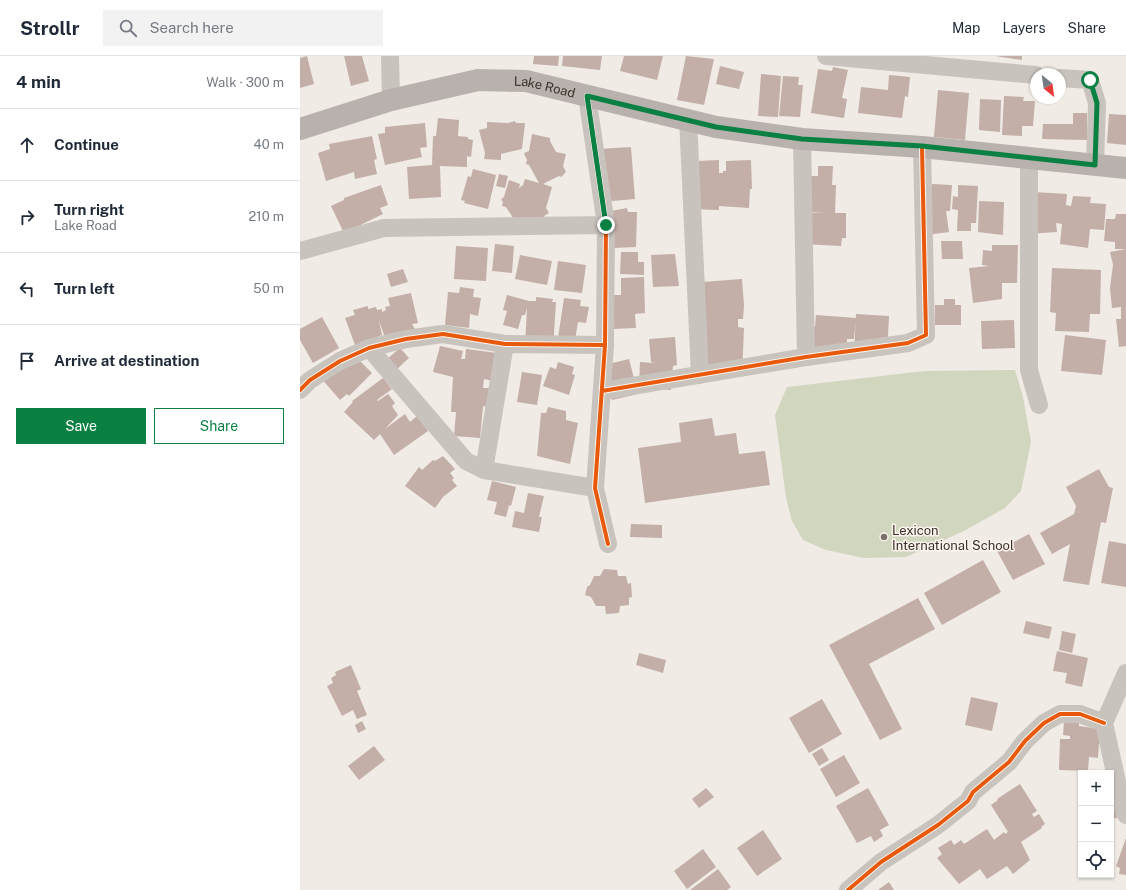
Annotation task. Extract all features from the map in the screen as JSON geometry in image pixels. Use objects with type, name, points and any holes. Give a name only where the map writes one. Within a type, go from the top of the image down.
[{"type":"main road","name":"Lake Road","points":[[300,129],[391,100],[478,80],[526,81],[716,127],[802,139],[922,146],[1029,159],[1126,168]]},
{"type":"street","points":[[390,56],[391,100]]},
{"type":"street","points":[[826,56],[1030,74]]},
{"type":"street","points":[[1066,78],[1090,80],[1097,103],[1095,165]]},
{"type":"street","points":[[587,96],[606,225],[605,345],[595,488],[608,544]]},
{"type":"street","points":[[688,119],[700,375]]},
{"type":"street","points":[[802,139],[806,357]]},
{"type":"street","points":[[602,391],[806,357],[908,343],[926,335],[922,146]]},
{"type":"street","points":[[1029,159],[1029,370],[1039,405]]},
{"type":"street","points":[[300,251],[384,228],[606,225]]},
{"type":"street","points":[[300,390],[310,380],[340,361],[369,348],[406,339],[443,334],[505,344],[605,345]]},
{"type":"street","points":[[484,470],[505,344]]},
{"type":"street","points":[[369,348],[466,461],[484,470],[595,488]]},
{"type":"street","points":[[1126,673],[1104,723],[1123,809],[1126,815]]},
{"type":"street","points":[[848,890],[880,862],[938,825],[968,801],[973,792],[1008,762],[1025,741],[1044,723],[1060,714],[1080,714],[1104,723]]},
{"type":"green space","points":[[1015,370],[1023,397],[1031,442],[1021,491],[1005,508],[964,531],[906,557],[864,558],[826,550],[803,540],[792,521],[786,498],[775,415],[787,387],[924,371]]},
{"type":"building","points":[[307,56],[314,84],[300,88],[300,58]]},
{"type":"building","points":[[344,56],[362,56],[369,81],[351,86]]},
{"type":"building","points":[[534,56],[559,56],[558,66],[533,64]]},
{"type":"building","points":[[563,56],[602,56],[600,70],[562,66]]},
{"type":"building","points":[[624,56],[663,56],[657,80],[620,71]]},
{"type":"building","points":[[686,56],[714,59],[704,105],[677,100]]},
{"type":"building","points":[[995,56],[1022,56],[1022,60]]},
{"type":"building","points":[[720,66],[744,72],[739,89],[716,84]]},
{"type":"building","points":[[833,67],[848,70],[842,98],[847,99],[844,118],[811,113],[818,69],[832,71]]},
{"type":"building","points":[[761,74],[781,76],[778,117],[758,116]]},
{"type":"building","points":[[889,75],[910,77],[908,97],[905,96],[902,118],[858,113],[861,87],[888,90]]},
{"type":"building","points":[[783,76],[799,77],[798,85],[803,85],[800,117],[779,116]]},
{"type":"building","points":[[938,90],[969,93],[965,140],[934,137]]},
{"type":"building","points":[[1004,96],[1024,97],[1023,101],[1030,101],[1030,104],[1035,104],[1033,126],[1022,126],[1022,136],[1002,135]]},
{"type":"building","points":[[980,99],[1001,100],[1000,132],[979,130]]},
{"type":"building","points":[[1073,113],[1087,113],[1087,140],[1042,139],[1043,124],[1073,124]]},
{"type":"building","points":[[1109,114],[1126,115],[1126,145],[1107,143]]},
{"type":"building","points":[[438,118],[459,120],[458,136],[468,137],[468,139],[473,140],[471,157],[467,156],[467,167],[440,166],[441,197],[409,199],[407,167],[432,165],[433,136],[436,136]]},
{"type":"building","points":[[515,121],[516,123],[525,123],[522,149],[501,154],[501,160],[484,159],[485,153],[479,130],[487,128],[487,122],[508,123]]},
{"type":"building","points":[[425,123],[427,147],[420,148],[422,157],[385,165],[378,134],[385,133],[385,127]]},
{"type":"building","points":[[532,134],[550,138],[556,152],[566,154],[563,166],[566,172],[561,177],[559,176],[543,184],[552,187],[546,208],[549,213],[544,216],[541,225],[521,230],[506,207],[502,206],[503,202],[501,199],[504,197],[509,180],[520,184],[519,188],[523,185],[525,179],[539,183],[529,165],[526,164],[527,160],[524,153],[529,151]]},
{"type":"building","points":[[372,136],[377,159],[374,160],[377,174],[355,179],[354,172],[326,181],[318,153],[330,149],[329,144]]},
{"type":"building","points":[[631,147],[635,199],[601,202],[598,149]]},
{"type":"building","points":[[719,160],[719,173],[723,173],[723,171],[726,171],[726,161],[751,160],[752,189],[750,189],[749,208],[719,206],[719,210],[686,209],[698,161]]},
{"type":"building","points":[[818,166],[833,166],[832,185],[836,185],[835,213],[846,213],[846,238],[842,238],[841,246],[803,244],[807,213],[824,213],[806,212],[808,176],[818,176]]},
{"type":"building","points":[[473,169],[496,175],[488,209],[464,203],[465,201],[461,200],[468,176],[471,177]]},
{"type":"building","points":[[499,174],[508,176],[505,188],[496,186]]},
{"type":"building","points":[[932,184],[952,185],[950,211],[946,211],[949,232],[926,235]]},
{"type":"building","points":[[381,185],[388,205],[380,208],[383,214],[344,233],[331,206],[344,200],[344,198]]},
{"type":"building","points":[[958,185],[978,186],[976,223],[971,223],[971,231],[957,231],[958,210],[952,209],[953,196],[958,197]]},
{"type":"building","points":[[1034,192],[1067,194],[1066,205],[1071,206],[1073,196],[1091,197],[1090,203],[1106,204],[1104,230],[1090,229],[1088,248],[1060,244],[1062,224],[1056,223],[1057,232],[1026,234]]},
{"type":"building","points":[[979,201],[1004,202],[1003,235],[978,232]]},
{"type":"building","points":[[627,208],[628,212],[637,212],[636,247],[614,248],[606,212]]},
{"type":"building","points":[[1116,214],[1126,214],[1126,249],[1115,249],[1115,242],[1104,241],[1106,219],[1115,219]]},
{"type":"building","points":[[941,241],[962,241],[963,259],[942,259]]},
{"type":"building","points":[[495,244],[514,246],[512,273],[492,271]]},
{"type":"building","points":[[992,245],[1018,245],[1017,283],[1002,283],[1002,299],[973,303],[969,268],[989,266],[982,265],[983,250],[992,251]]},
{"type":"building","points":[[456,246],[488,248],[486,281],[454,279]]},
{"type":"building","points":[[1126,249],[1126,346],[1119,347],[1116,319],[1121,319],[1121,307],[1112,308],[1110,288],[1113,265],[1110,252]]},
{"type":"building","points":[[621,252],[638,252],[638,262],[644,262],[644,275],[620,274]]},
{"type":"building","points":[[675,254],[679,286],[653,287],[651,255]]},
{"type":"building","points":[[520,255],[552,261],[547,285],[515,279]]},
{"type":"building","points":[[558,261],[586,265],[582,293],[554,290]]},
{"type":"building","points":[[1052,268],[1101,270],[1100,314],[1090,314],[1089,332],[1055,331],[1056,313],[1050,312]]},
{"type":"building","points":[[403,269],[408,282],[391,287],[387,274]]},
{"type":"building","points":[[644,277],[645,313],[635,314],[636,328],[612,329],[611,295],[621,295],[621,278]]},
{"type":"building","points":[[742,279],[744,305],[743,319],[738,319],[738,327],[744,328],[742,377],[694,375],[702,282]]},
{"type":"building","points":[[460,287],[474,289],[473,297],[481,298],[478,316],[470,314],[469,328],[445,325],[448,292],[459,293]]},
{"type":"building","points":[[411,293],[418,323],[412,324],[415,329],[386,340],[379,321],[382,335],[355,345],[345,318],[355,315],[353,310],[368,306],[368,309],[376,307],[377,310],[382,309],[382,312],[386,310],[385,307],[390,306],[388,298]]},
{"type":"building","points":[[507,295],[529,301],[536,301],[536,297],[553,299],[552,302],[556,302],[553,349],[525,347],[527,308],[525,315],[522,315],[518,329],[503,325],[507,311],[503,310]]},
{"type":"building","points":[[564,298],[581,300],[580,306],[589,307],[586,323],[578,322],[575,340],[558,338]]},
{"type":"building","points":[[944,299],[955,299],[955,305],[961,305],[961,325],[935,325],[935,305],[944,305]]},
{"type":"building","points":[[856,314],[889,316],[887,355],[854,354]]},
{"type":"building","points":[[816,315],[856,318],[854,339],[847,339],[847,351],[803,350],[805,327],[815,327]]},
{"type":"building","points":[[322,317],[339,348],[313,363],[300,340],[300,329]]},
{"type":"building","points":[[1014,320],[1015,348],[982,349],[981,321]]},
{"type":"building","points":[[1065,335],[1106,340],[1102,375],[1061,371]]},
{"type":"building","points":[[675,337],[677,365],[673,366],[671,390],[639,388],[640,362],[655,363],[651,362],[649,339]]},
{"type":"building","points":[[440,346],[463,351],[461,359],[465,359],[466,349],[497,353],[493,381],[484,379],[483,388],[490,388],[487,407],[483,406],[480,438],[454,436],[456,412],[451,412],[453,377],[433,372]]},
{"type":"building","points":[[400,348],[409,358],[395,371],[386,360]]},
{"type":"building","points":[[356,357],[372,373],[349,396],[347,394],[340,400],[320,377]]},
{"type":"building","points":[[629,359],[638,394],[612,400],[604,365]]},
{"type":"building","points":[[558,362],[574,367],[572,374],[575,375],[569,395],[543,386],[550,367],[556,369]]},
{"type":"building","points":[[522,372],[542,375],[537,405],[517,402]]},
{"type":"building","points":[[383,378],[392,389],[377,400],[378,401],[388,394],[395,403],[392,406],[398,415],[385,429],[405,414],[410,422],[417,416],[428,431],[394,455],[380,434],[374,440],[344,412],[353,402],[352,401]]},
{"type":"building","points":[[548,407],[566,411],[566,420],[578,423],[570,464],[537,456],[541,413],[546,413]]},
{"type":"building","points":[[712,418],[715,436],[736,433],[739,454],[765,451],[770,485],[645,503],[638,448],[681,442],[679,423]]},
{"type":"building","points":[[443,456],[455,469],[450,473],[454,478],[452,480],[457,486],[443,497],[435,508],[405,486],[419,467],[422,470],[433,460],[435,461]]},
{"type":"building","points":[[1099,469],[1109,487],[1113,488],[1106,523],[1101,522],[1089,585],[1063,581],[1070,544],[1052,554],[1040,533],[1074,514],[1076,506],[1066,487]]},
{"type":"building","points":[[492,481],[516,487],[511,506],[509,505],[506,517],[494,514],[497,502],[487,500]]},
{"type":"building","points":[[528,493],[544,496],[539,517],[542,517],[539,532],[512,527],[515,511],[524,513]]},
{"type":"building","points":[[631,524],[662,525],[662,538],[630,537]]},
{"type":"building","points":[[1029,534],[1045,564],[1013,580],[997,551]]},
{"type":"building","points":[[1109,541],[1126,544],[1126,587],[1101,583]]},
{"type":"building","points":[[983,560],[1001,592],[942,625],[924,593]]},
{"type":"building","points":[[604,569],[617,570],[618,576],[626,576],[628,584],[631,583],[632,597],[629,598],[629,605],[620,606],[619,613],[606,614],[605,606],[596,606],[591,597],[585,595],[587,587],[590,585],[594,576],[600,576]]},
{"type":"building","points":[[918,598],[935,629],[869,664],[902,729],[880,740],[829,645]]},
{"type":"building","points":[[1026,621],[1052,627],[1049,639],[1023,633]]},
{"type":"building","points":[[1062,631],[1076,634],[1072,653],[1059,650]]},
{"type":"building","points":[[1057,651],[1088,658],[1082,687],[1065,683],[1067,673],[1053,671]]},
{"type":"building","points":[[639,653],[666,660],[663,673],[636,665]]},
{"type":"building","points":[[351,665],[361,689],[357,691],[367,715],[357,719],[353,710],[342,716],[327,686],[333,683],[331,678],[336,675],[335,672]]},
{"type":"building","points":[[971,697],[998,703],[992,731],[965,725]]},
{"type":"building","points":[[822,699],[842,734],[809,753],[789,718]]},
{"type":"building","points":[[362,721],[366,729],[358,733],[355,725]]},
{"type":"building","points":[[1064,721],[1079,722],[1079,726],[1100,729],[1098,758],[1089,757],[1088,770],[1059,770],[1060,739],[1070,739],[1070,736],[1063,735]]},
{"type":"building","points":[[374,746],[385,760],[359,780],[348,766]]},
{"type":"building","points":[[822,748],[829,760],[819,766],[812,754]]},
{"type":"building","points":[[844,755],[860,783],[836,797],[820,769]]},
{"type":"building","points":[[1114,781],[1122,801],[1114,803]]},
{"type":"building","points":[[1020,784],[1037,811],[1032,814],[1034,817],[1039,814],[1045,824],[1041,827],[1042,828],[1021,842],[1030,860],[1013,874],[1007,866],[987,879],[980,869],[959,884],[937,858],[942,854],[938,848],[951,840],[954,845],[961,840],[964,844],[987,829],[994,840],[1004,832],[1005,834],[1008,832],[991,805],[998,800],[997,799]]},
{"type":"building","points":[[706,788],[714,797],[699,808],[692,799]]},
{"type":"building","points":[[868,788],[889,825],[880,830],[883,836],[874,842],[871,836],[857,843],[836,806]]},
{"type":"building","points":[[1114,808],[1118,817],[1114,819]]},
{"type":"building","points":[[763,830],[782,859],[757,876],[737,848]]},
{"type":"building","points":[[1126,838],[1126,875],[1119,874],[1120,868],[1116,866]]},
{"type":"building","points":[[703,849],[716,867],[687,889],[674,871]]},
{"type":"building","points":[[718,869],[731,887],[727,890],[690,890]]},
{"type":"building","points":[[889,882],[894,890],[878,890]]},
{"type":"cycle path","points":[[587,96],[606,225],[605,345],[595,488],[608,544]]},
{"type":"cycle path","points":[[602,391],[806,357],[908,343],[926,335],[922,147]]},
{"type":"cycle path","points":[[300,390],[310,380],[340,361],[369,348],[406,339],[443,334],[505,344],[605,345]]},
{"type":"cycle path","points":[[848,890],[881,862],[938,825],[968,801],[973,792],[1009,762],[1025,741],[1044,723],[1060,714],[1080,714],[1104,723]]},
{"type":"place","name":"Lexicon International School","points":[[884,537]]},
{"type":"route","points":[[606,225],[587,96],[688,119],[716,127],[802,139],[922,146],[1029,159],[1095,165],[1097,103],[1090,80]]}]
